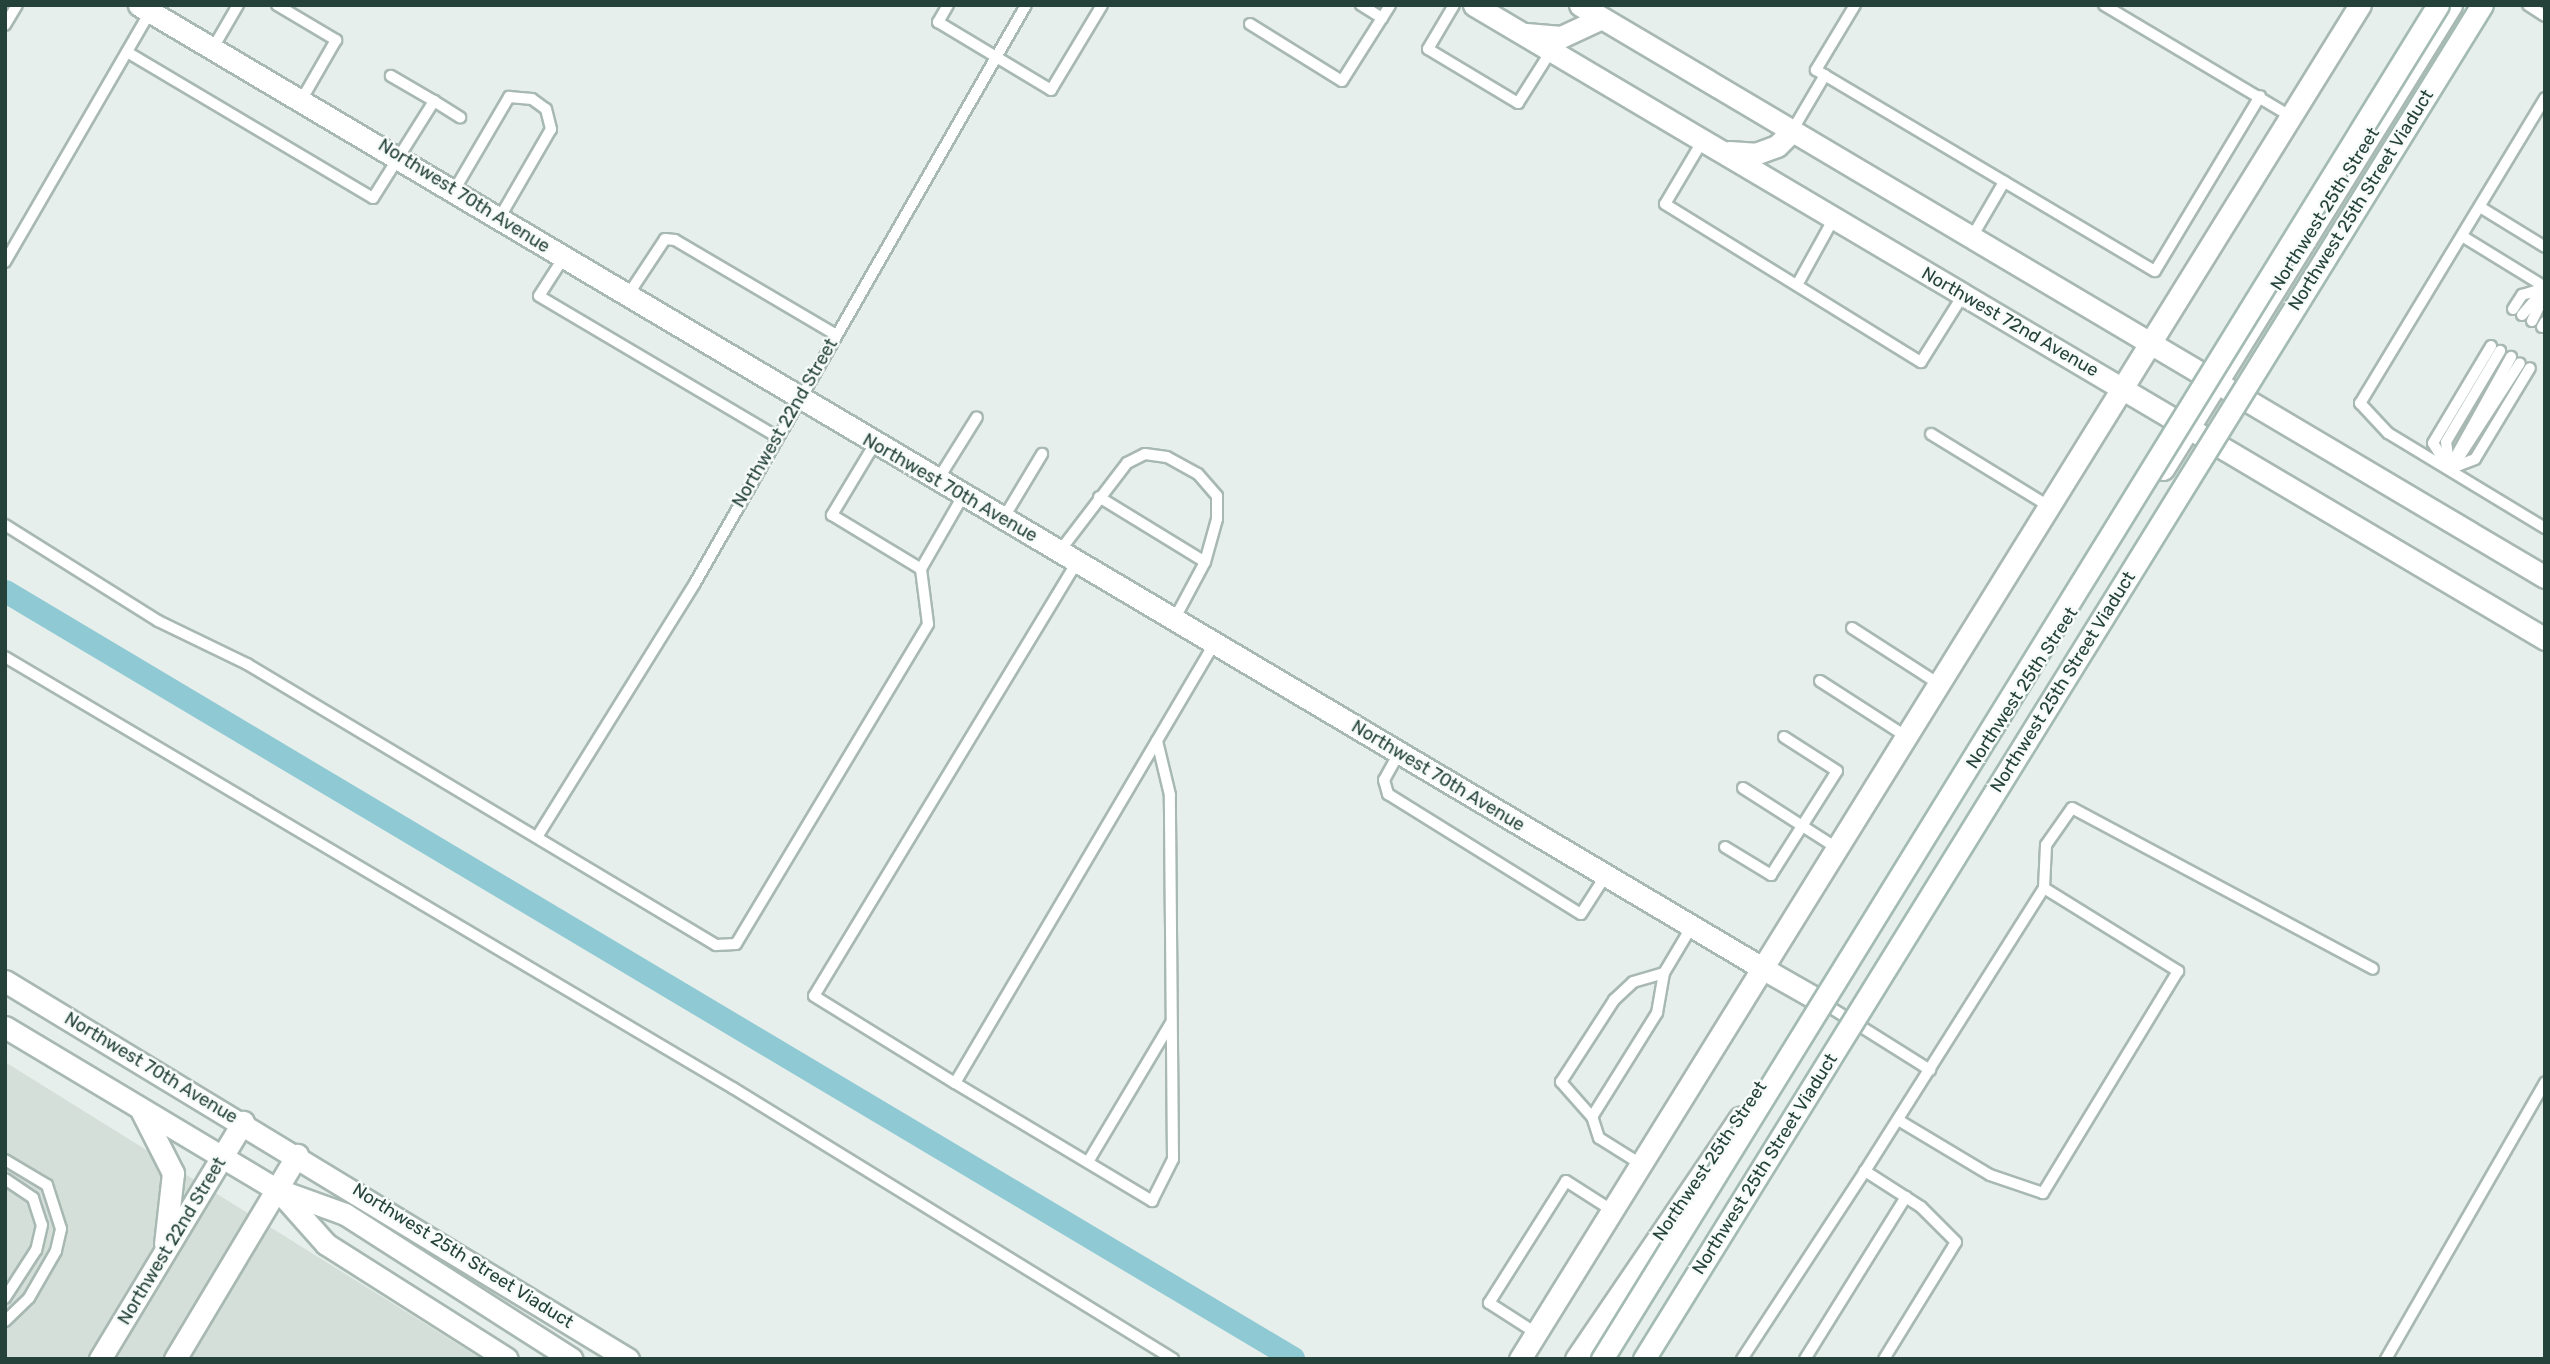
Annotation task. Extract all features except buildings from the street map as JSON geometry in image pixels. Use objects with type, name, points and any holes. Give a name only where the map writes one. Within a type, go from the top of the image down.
[{"type":"main road","name":"Northwest 72nd Avenue","points":[[1474,5],[2545,639]]},
{"type":"main road","points":[[1580,5],[1606,12],[1792,131],[2545,577]]},
{"type":"main road","points":[[1520,1359],[1610,1209],[2124,389],[2360,5]]},
{"type":"main road","name":"Northwest 25th Street Viaduct","points":[[1602,1359],[2438,5]]},
{"type":"main road","name":"Northwest 25th Street","points":[[1576,1359],[1820,1001],[2217,384],[2451,5]]},
{"type":"main road","name":"Northwest 25th Street Viaduct","points":[[1644,1359],[2482,5]]},
{"type":"main road","name":"Northwest 70th Avenue","points":[[145,8],[402,156],[874,444],[1820,1001]]},
{"type":"main road","points":[[1521,33],[1561,37],[1606,12]]},
{"type":"main road","points":[[1723,152],[1755,154],[1792,131]]},
{"type":"main road","name":"Northwest 70th Avenue","points":[[5,981],[297,1155]]},
{"type":"main road","points":[[5,1027],[276,1189],[326,1244],[507,1359]]},
{"type":"main road","points":[[140,1108],[173,1173],[163,1256]]},
{"type":"main road","name":"Northwest 22nd Street","points":[[100,1359],[243,1122]]},
{"type":"main road","points":[[175,1359],[297,1155]]},
{"type":"main road","name":"Northwest 25th Street Viaduct","points":[[297,1155],[628,1359]]},
{"type":"main road","name":"Northwest 25th Street Viaduct","points":[[276,1189],[345,1214],[572,1359]]},
{"type":"lane","points":[[5,25],[17,5]]},
{"type":"lane","points":[[213,48],[238,5]]},
{"type":"lane","points":[[277,5],[336,40],[302,99]]},
{"type":"lane","points":[[948,5],[938,22],[1051,90],[1102,5]]},
{"type":"lane","name":"Northwest 22nd Street","points":[[537,837],[593,755],[1026,5]]},
{"type":"lane","points":[[1361,5],[1382,18]]},
{"type":"lane","points":[[1250,24],[1342,81],[1390,5]]},
{"type":"lane","points":[[1454,5],[1428,49],[1518,103],[1551,51]]},
{"type":"lane","points":[[1855,5],[1816,70],[2155,271],[2260,96]]},
{"type":"lane","points":[[2104,5],[2292,117]]},
{"type":"lane","points":[[2529,5],[2545,16]]},
{"type":"lane","points":[[5,262],[127,52],[145,8]]},
{"type":"lane","points":[[127,52],[373,198],[402,156],[433,101]]},
{"type":"lane","points":[[1792,131],[1825,75]]},
{"type":"lane","points":[[391,76],[460,117]]},
{"type":"lane","points":[[454,189],[509,97],[532,99],[546,109],[551,129],[500,217]]},
{"type":"lane","points":[[2545,99],[2360,403],[2388,433],[2545,528]]},
{"type":"lane","points":[[1703,140],[1665,204],[1922,362],[1963,295]]},
{"type":"lane","points":[[1972,237],[2004,182]]},
{"type":"lane","points":[[2480,207],[2545,247]]},
{"type":"lane","points":[[1797,285],[1834,218]]},
{"type":"lane","points":[[2462,236],[2545,289]]},
{"type":"lane","points":[[628,295],[665,239],[675,240],[836,335]]},
{"type":"lane","points":[[564,257],[539,296],[777,437]]},
{"type":"lane","points":[[2518,312],[2545,289]]},
{"type":"lane","points":[[2540,323],[2545,289]]},
{"type":"lane","points":[[2449,469],[2446,442],[2496,348]]},
{"type":"lane","points":[[2520,363],[2475,459],[2449,469],[2520,363]]},
{"type":"lane","points":[[937,481],[977,417]]},
{"type":"lane","points":[[1931,434],[2050,507]]},
{"type":"lane","points":[[874,444],[832,515],[921,569]]},
{"type":"lane","points":[[1003,519],[1042,454]]},
{"type":"lane","points":[[1157,741],[1170,795],[1173,1159],[1152,1200],[814,996],[1068,557],[1099,497],[1127,463],[1145,454],[1167,457],[1198,474],[1217,496],[1217,519],[1205,562],[1174,620]]},
{"type":"lane","points":[[5,525],[158,621],[247,664],[716,945],[736,944],[928,624],[921,569],[963,496]]},
{"type":"lane","points":[[1099,497],[1205,562]]},
{"type":"lane","points":[[1852,628],[1939,684]]},
{"type":"lane","points":[[955,1083],[1214,644]]},
{"type":"lane","points":[[5,657],[721,1081],[1173,1359]]},
{"type":"lane","points":[[1820,681],[1907,737]]},
{"type":"lane","points":[[1725,847],[1771,876],[1837,771],[1784,737]]},
{"type":"lane","points":[[1399,753],[1384,780],[1388,794],[1569,907],[1581,914],[1606,876]]},
{"type":"lane","points":[[1744,788],[1837,848]]},
{"type":"lane","points":[[1742,1359],[1898,1120],[2044,888],[2046,845],[2072,808],[2373,969]]},
{"type":"lane","points":[[1898,1120],[1990,1175],[2043,1193],[2178,971],[2044,888]]},
{"type":"lane","points":[[1592,1117],[1657,1013],[1664,973],[1692,926]]},
{"type":"lane","points":[[1639,1163],[1599,1138],[1592,1117],[1561,1082],[1615,1000],[1633,982],[1664,973]]},
{"type":"lane","points":[[1820,1001],[1930,1070]]},
{"type":"lane","points":[[1088,1162],[1172,1021]]},
{"type":"lane","points":[[2386,1359],[2545,1083]]},
{"type":"lane","points":[[5,1160],[47,1185],[61,1229],[56,1251],[29,1298],[5,1321]]},
{"type":"lane","points":[[1865,1171],[1906,1197],[1956,1242],[1884,1359]]},
{"type":"lane","points":[[5,1179],[33,1198],[42,1225],[36,1250],[5,1298]]},
{"type":"lane","points":[[1536,1333],[1489,1303],[1566,1181],[1610,1209]]},
{"type":"lane","points":[[1805,1359],[1906,1197]]},
{"type":"shaded area","points":[[5,1062],[482,1359],[5,1359]]},
{"type":"waterway","points":[[5,591],[1293,1358]]}]
